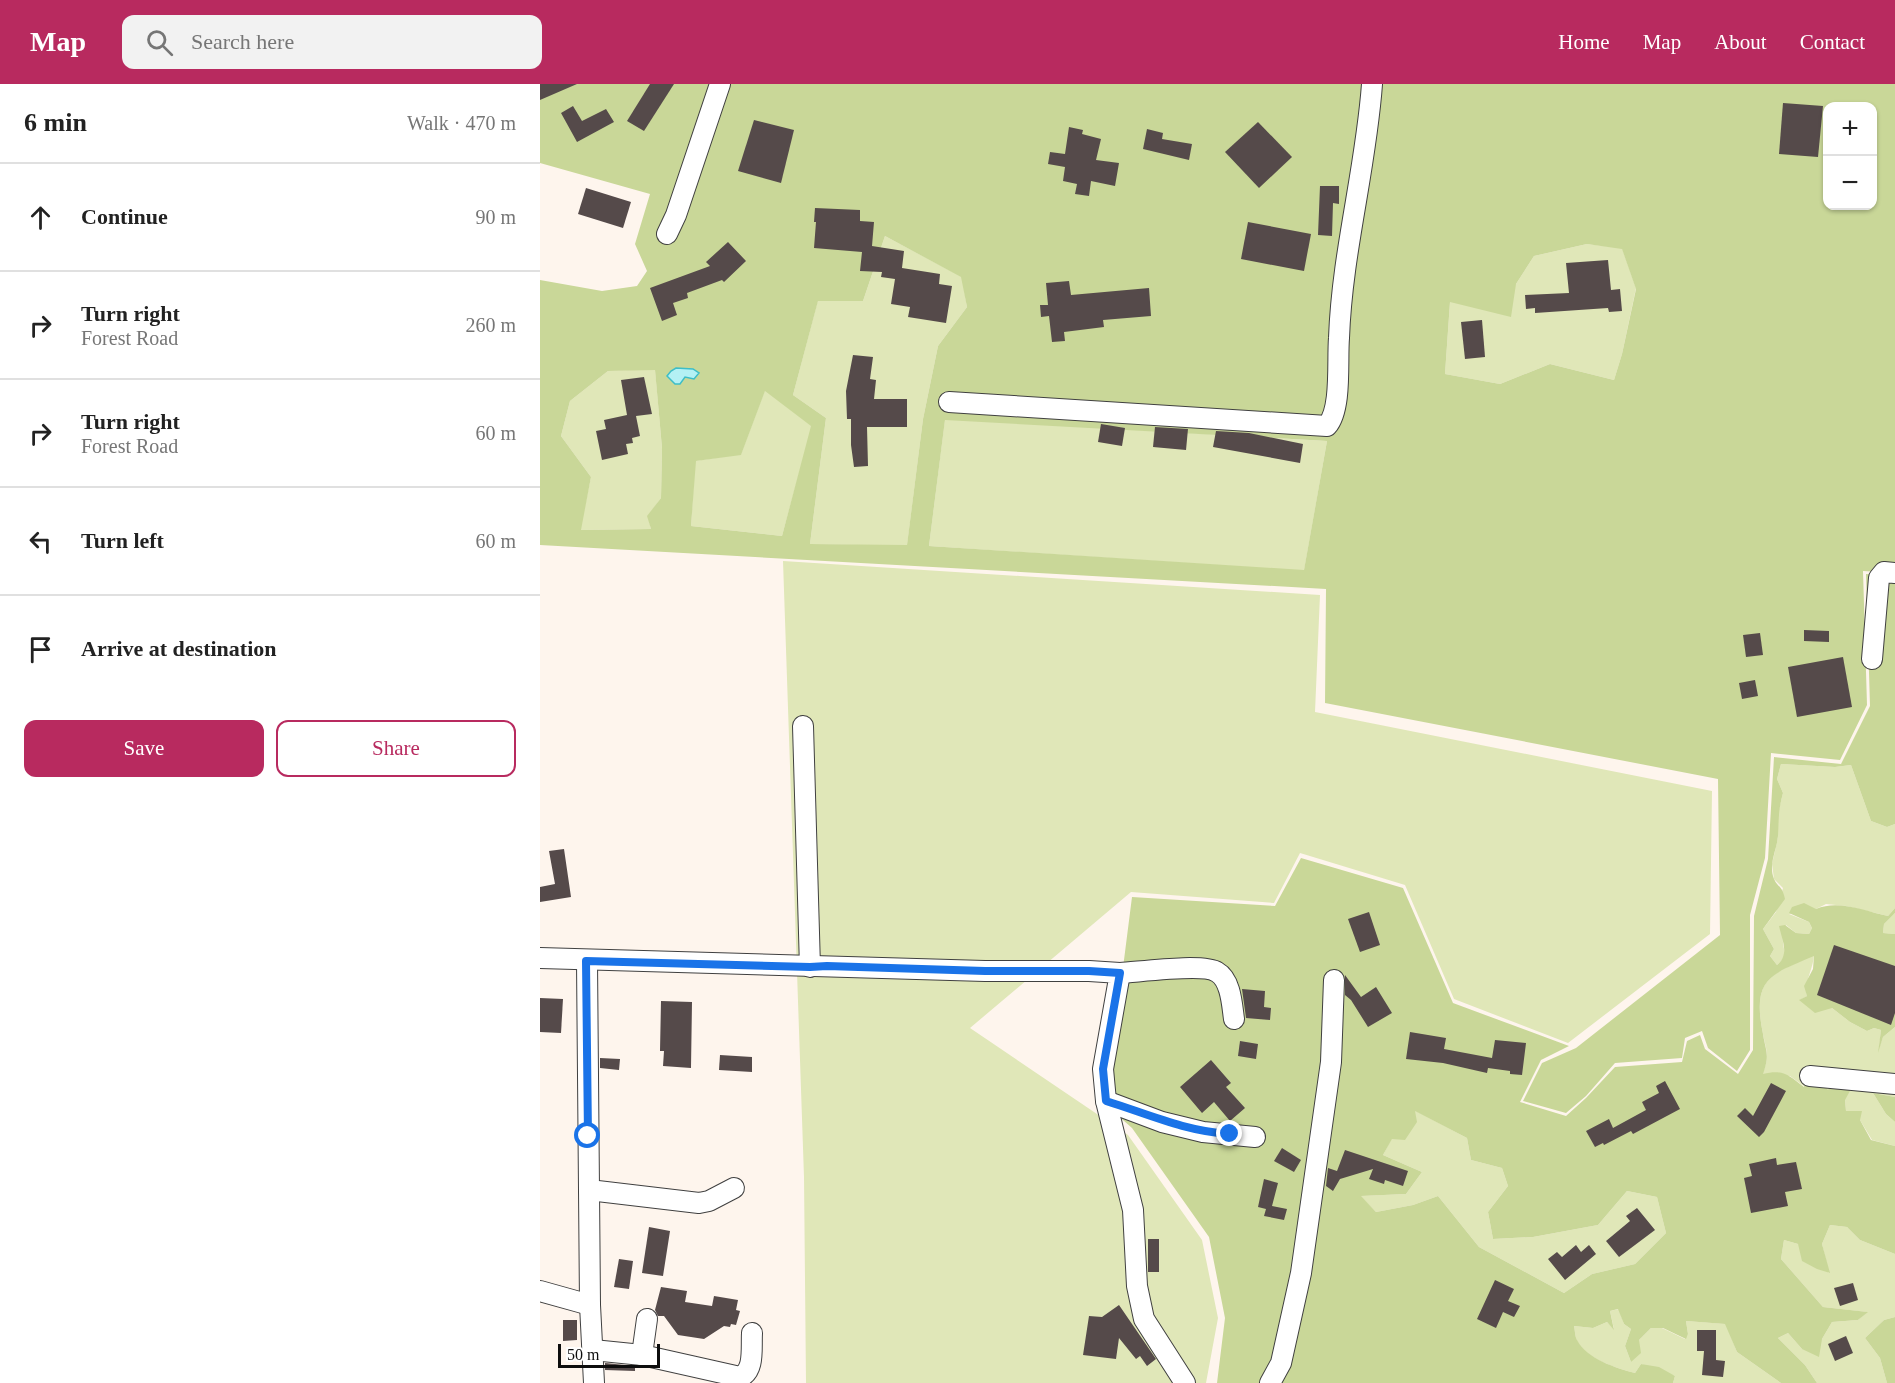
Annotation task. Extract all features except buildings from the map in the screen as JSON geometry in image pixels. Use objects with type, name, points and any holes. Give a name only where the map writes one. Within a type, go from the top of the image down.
[{"type":"street","points":[[667,234],[676,215],[720,84]]},
{"type":"street","points":[[950,402],[1327,426],[1336,408],[1339,334],[1345,274],[1369,119],[1372,84]]},
{"type":"street","points":[[1872,659],[1879,578],[1884,572],[1895,573]]},
{"type":"street","points":[[803,726],[810,967]]},
{"type":"street","points":[[540,958],[985,971],[1120,973],[1186,968],[1217,971],[1229,991],[1234,1019]]},
{"type":"street","points":[[586,961],[590,1305],[594,1383]]},
{"type":"street","points":[[1120,973],[1103,1069],[1106,1101],[1133,1210],[1137,1286],[1144,1319],[1185,1383]]},
{"type":"street","points":[[1270,1383],[1281,1363],[1301,1273],[1332,1062],[1334,980]]},
{"type":"street","points":[[1810,1076],[1895,1084]]},
{"type":"street","points":[[1106,1101],[1162,1122],[1203,1132],[1255,1137]]},
{"type":"street","points":[[589,1190],[699,1203],[709,1201],[734,1188]]},
{"type":"street","points":[[540,1291],[590,1305]]},
{"type":"street","points":[[642,1355],[647,1319]]},
{"type":"street","points":[[593,1350],[642,1355],[740,1377],[746,1375],[750,1366],[752,1334]]},
{"type":"green space","points":[[540,84],[1895,84],[1895,573],[1863,571],[1867,705],[1840,760],[1771,753],[1765,858],[1750,915],[1750,1050],[1737,1071],[1708,1048],[1702,1031],[1685,1038],[1682,1058],[1615,1063],[1586,1096],[1566,1113],[1523,1101],[1542,1063],[1576,1048],[1720,935],[1718,779],[1325,703],[1326,589],[540,545],[540,280],[602,291],[637,286],[647,271],[635,244],[650,194],[540,163]],"holes":[[[885,236],[961,277],[967,307],[938,346],[923,419],[907,545],[810,544],[826,418],[793,395],[818,301],[863,301]],[[1587,244],[1622,249],[1636,289],[1614,380],[1550,364],[1500,384],[1445,374],[1450,302],[1511,317],[1516,284],[1534,256]],[[655,370],[662,448],[661,498],[647,516],[651,529],[581,530],[591,477],[561,436],[570,401],[608,371]],[[765,391],[811,426],[782,536],[691,526],[696,461],[741,455]],[[945,420],[1327,441],[1304,570],[929,546]]]},
{"type":"green space","points":[[885,236],[962,277],[967,307],[938,346],[923,419],[907,546],[810,544],[826,418],[793,395],[818,300],[863,301]]},
{"type":"green space","points":[[1587,244],[1622,248],[1636,288],[1614,380],[1550,364],[1500,384],[1445,374],[1450,302],[1516,284],[1534,256]]},
{"type":"green space","points":[[655,369],[662,448],[661,498],[648,516],[651,529],[580,530],[591,477],[561,436],[570,401],[608,371]]},
{"type":"green space","points":[[765,390],[812,426],[782,536],[691,526],[695,461],[741,454]]},
{"type":"green space","points":[[945,419],[1327,441],[1304,571],[929,546]]},
{"type":"green space","points":[[783,561],[1320,595],[1315,712],[1712,791],[1710,934],[1568,1043],[1454,999],[1405,885],[1300,853],[1274,903],[1131,892],[970,1028],[1128,1135],[1202,1240],[1218,1318],[1206,1383],[806,1383],[804,1177]]},
{"type":"green space","points":[[1866,574],[1895,576],[1895,824],[1887,827],[1871,821],[1851,765],[1835,767],[1781,764],[1777,779],[1783,793],[1772,873],[1785,899],[1763,929],[1774,949],[1770,956],[1777,965],[1784,952],[1779,926],[1785,925],[1796,933],[1809,934],[1812,928],[1809,922],[1789,913],[1792,907],[1804,903],[1816,909],[1833,905],[1888,916],[1895,908],[1895,913],[1884,924],[1883,933],[1895,934],[1895,1027],[1883,1037],[1878,1053],[1881,1030],[1874,1028],[1867,1031],[1850,1022],[1832,1008],[1815,1013],[1799,1000],[1807,996],[1804,986],[1813,969],[1814,956],[1775,975],[1762,990],[1760,1001],[1760,1016],[1767,1054],[1763,1074],[1776,1072],[1785,1074],[1804,1087],[1807,1081],[1818,1079],[1828,1090],[1833,1076],[1851,1089],[1845,1100],[1846,1111],[1862,1111],[1860,1120],[1871,1140],[1895,1146],[1895,1254],[1860,1240],[1847,1227],[1830,1225],[1822,1244],[1830,1273],[1802,1261],[1798,1244],[1784,1240],[1781,1259],[1823,1307],[1868,1312],[1858,1320],[1832,1322],[1822,1339],[1819,1357],[1802,1349],[1788,1333],[1778,1338],[1805,1365],[1817,1383],[1781,1383],[1737,1352],[1725,1324],[1686,1321],[1688,1334],[1686,1339],[1663,1328],[1651,1328],[1639,1340],[1641,1353],[1631,1362],[1625,1346],[1631,1329],[1624,1324],[1618,1309],[1610,1311],[1614,1330],[1607,1322],[1593,1328],[1574,1326],[1576,1339],[1582,1347],[1603,1362],[1635,1373],[1641,1364],[1659,1367],[1675,1376],[1673,1383],[1217,1383],[1225,1318],[1209,1237],[1132,1128],[1115,1113],[1110,1070],[1132,897],[1275,906],[1301,858],[1403,888],[1453,1003],[1569,1046],[1541,1060],[1520,1102],[1566,1116],[1615,1067],[1682,1062],[1687,1041],[1700,1035],[1705,1049],[1738,1074],[1753,1050],[1754,916],[1768,859],[1774,757],[1841,764],[1870,706]],"holes":[[[1415,1111],[1467,1138],[1471,1160],[1502,1168],[1508,1186],[1488,1212],[1493,1239],[1533,1237],[1598,1225],[1627,1191],[1657,1197],[1666,1233],[1635,1264],[1592,1274],[1564,1293],[1479,1247],[1438,1196],[1413,1205],[1376,1212],[1361,1196],[1406,1194],[1422,1172],[1383,1155],[1392,1139],[1405,1140],[1417,1122]]]},
{"type":"green space","points":[[1781,764],[1835,767],[1851,765],[1871,821],[1887,827],[1895,824],[1895,908],[1888,916],[1846,906],[1826,904],[1816,909],[1789,914],[1809,922],[1812,928],[1809,934],[1796,933],[1786,925],[1783,938],[1784,957],[1777,965],[1770,956],[1774,949],[1763,929],[1776,912],[1783,888],[1774,879],[1772,864],[1778,838],[1778,813],[1783,793],[1777,779]]},
{"type":"green space","points":[[1895,913],[1895,934],[1883,933],[1884,924]]},
{"type":"green space","points":[[1814,955],[1807,985],[1807,996],[1800,1000],[1832,1008],[1850,1022],[1867,1031],[1874,1028],[1881,1030],[1879,1048],[1883,1037],[1895,1027],[1895,1097],[1873,1093],[1886,1114],[1895,1122],[1895,1146],[1872,1140],[1860,1120],[1846,1111],[1845,1100],[1833,1077],[1828,1090],[1805,1087],[1790,1076],[1762,1075],[1767,1054],[1760,1016],[1762,990],[1775,974]]},
{"type":"green space","points":[[1873,1093],[1895,1097],[1895,1122],[1886,1114]]},
{"type":"green space","points":[[1414,1110],[1467,1138],[1471,1160],[1502,1168],[1508,1186],[1488,1212],[1493,1239],[1533,1237],[1598,1225],[1627,1191],[1657,1197],[1666,1233],[1635,1264],[1592,1274],[1564,1293],[1479,1247],[1438,1196],[1413,1205],[1376,1212],[1360,1196],[1406,1194],[1422,1172],[1383,1155],[1392,1138]]},
{"type":"green space","points":[[1830,1225],[1847,1227],[1860,1240],[1895,1254],[1895,1317],[1884,1320],[1865,1338],[1880,1358],[1887,1383],[1817,1383],[1805,1365],[1778,1338],[1788,1333],[1802,1349],[1822,1339],[1832,1322],[1858,1320],[1867,1312],[1823,1307],[1781,1259],[1784,1240],[1798,1244],[1829,1273],[1822,1244]]},
{"type":"green space","points":[[1619,1309],[1624,1324],[1631,1329],[1625,1346],[1631,1362],[1639,1340],[1651,1328],[1662,1328],[1685,1339],[1688,1334],[1686,1321],[1726,1324],[1737,1352],[1781,1383],[1673,1383],[1675,1376],[1641,1364],[1635,1373],[1603,1362],[1582,1347],[1576,1339],[1574,1326],[1593,1328],[1607,1322],[1614,1329],[1610,1311]]},
{"type":"green space","points":[[1895,1317],[1895,1383],[1887,1383],[1880,1358],[1865,1338],[1884,1320]]},
{"type":"water","points":[[676,368],[693,369],[699,373],[694,379],[685,377],[680,384],[675,384],[667,376]]},
{"type":"route","points":[[588,1136],[586,961],[1120,973],[1103,1069],[1106,1101],[1162,1122],[1203,1132],[1230,1134]]}]
